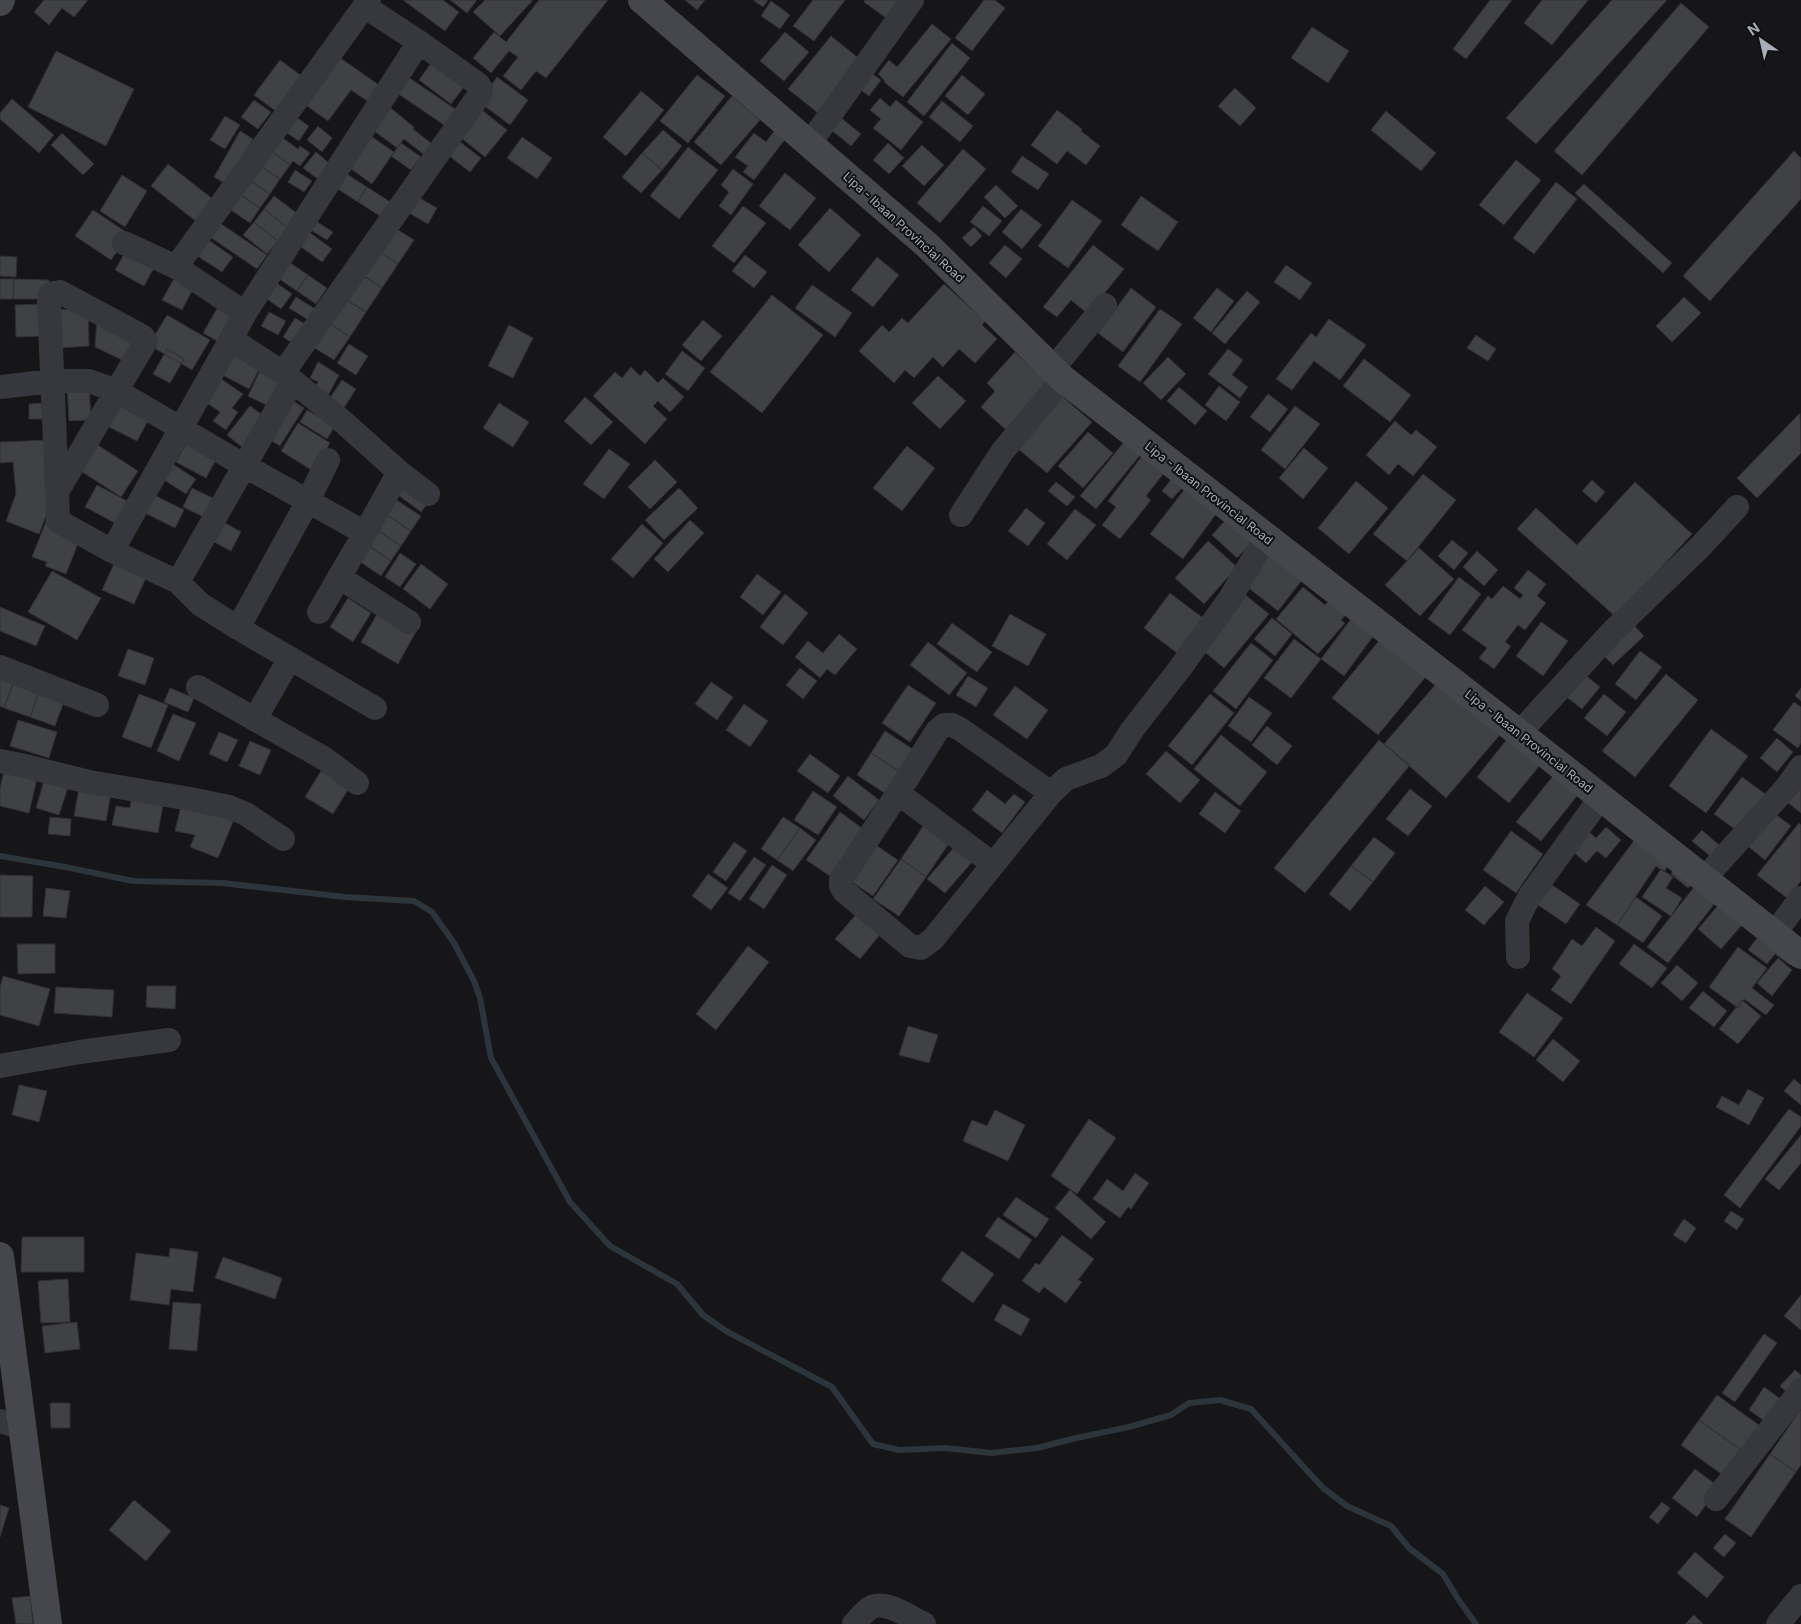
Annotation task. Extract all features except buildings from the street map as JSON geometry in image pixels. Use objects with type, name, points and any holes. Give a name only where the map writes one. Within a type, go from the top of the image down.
[{"type":"main road","name":"Lipa - Ibaan Provincial Road","points":[[642,0],[927,245],[1058,375],[1801,955]]},
{"type":"main road","points":[[0,1256],[11,1424],[48,1624]]},
{"type":"street","points":[[810,143],[912,0]]},
{"type":"street","points":[[176,267],[366,3],[478,84],[481,89],[480,94],[288,377],[245,466],[178,582]]},
{"type":"street","points":[[112,551],[245,313],[419,42]]},
{"type":"street","points":[[124,243],[176,267],[245,313]]},
{"type":"street","points":[[57,492],[146,341],[142,336],[60,292],[54,292],[50,295],[49,301],[58,521],[112,551],[178,582],[200,604],[375,708]]},
{"type":"street","points":[[961,515],[1002,452],[1058,375],[1105,305]]},
{"type":"street","points":[[231,339],[288,377],[341,420],[399,472],[428,494]]},
{"type":"street","points":[[0,387],[52,381],[88,381],[117,391],[365,533]]},
{"type":"street","points":[[238,628],[308,501],[328,460]]},
{"type":"street","points":[[319,612],[399,472]]},
{"type":"street","points":[[1519,733],[1613,631],[1701,546],[1737,508]]},
{"type":"street","points":[[1051,793],[960,729],[952,725],[944,725],[937,731],[841,880],[840,886],[910,946],[921,948],[933,939],[1051,793],[1066,779],[1101,766],[1116,755],[1132,730],[1181,667],[1231,597],[1266,537]]},
{"type":"street","points":[[339,577],[409,622]]},
{"type":"street","points":[[254,719],[290,658]]},
{"type":"street","points":[[0,668],[97,704]]},
{"type":"street","points":[[198,687],[325,759],[357,783]]},
{"type":"street","points":[[0,762],[89,782],[229,807],[246,814],[283,838]]},
{"type":"street","points":[[1704,879],[1786,788],[1801,767]]},
{"type":"street","points":[[898,793],[993,864]]},
{"type":"street","points":[[1518,957],[1517,921],[1529,897],[1601,797]]},
{"type":"street","points":[[1774,934],[1801,898]]},
{"type":"street","points":[[0,1066],[80,1052],[169,1040]]},
{"type":"street","points":[[1716,1499],[1801,1390]]},
{"type":"street","points":[[1778,1624],[1801,1596]]},
{"type":"street","points":[[854,1624],[866,1610],[876,1605],[888,1606],[924,1624]]},
{"type":"waterway","points":[[0,856],[133,881],[222,883],[345,897],[414,901],[432,912],[454,943],[474,981],[480,998],[491,1058],[570,1202],[610,1246],[677,1284],[703,1315],[726,1331],[832,1387],[873,1444],[899,1450],[945,1448],[991,1453],[1037,1448],[1129,1427],[1171,1415],[1189,1403],[1220,1400],[1251,1409],[1323,1488],[1347,1506],[1391,1526],[1409,1548],[1443,1574],[1476,1624]]}]
